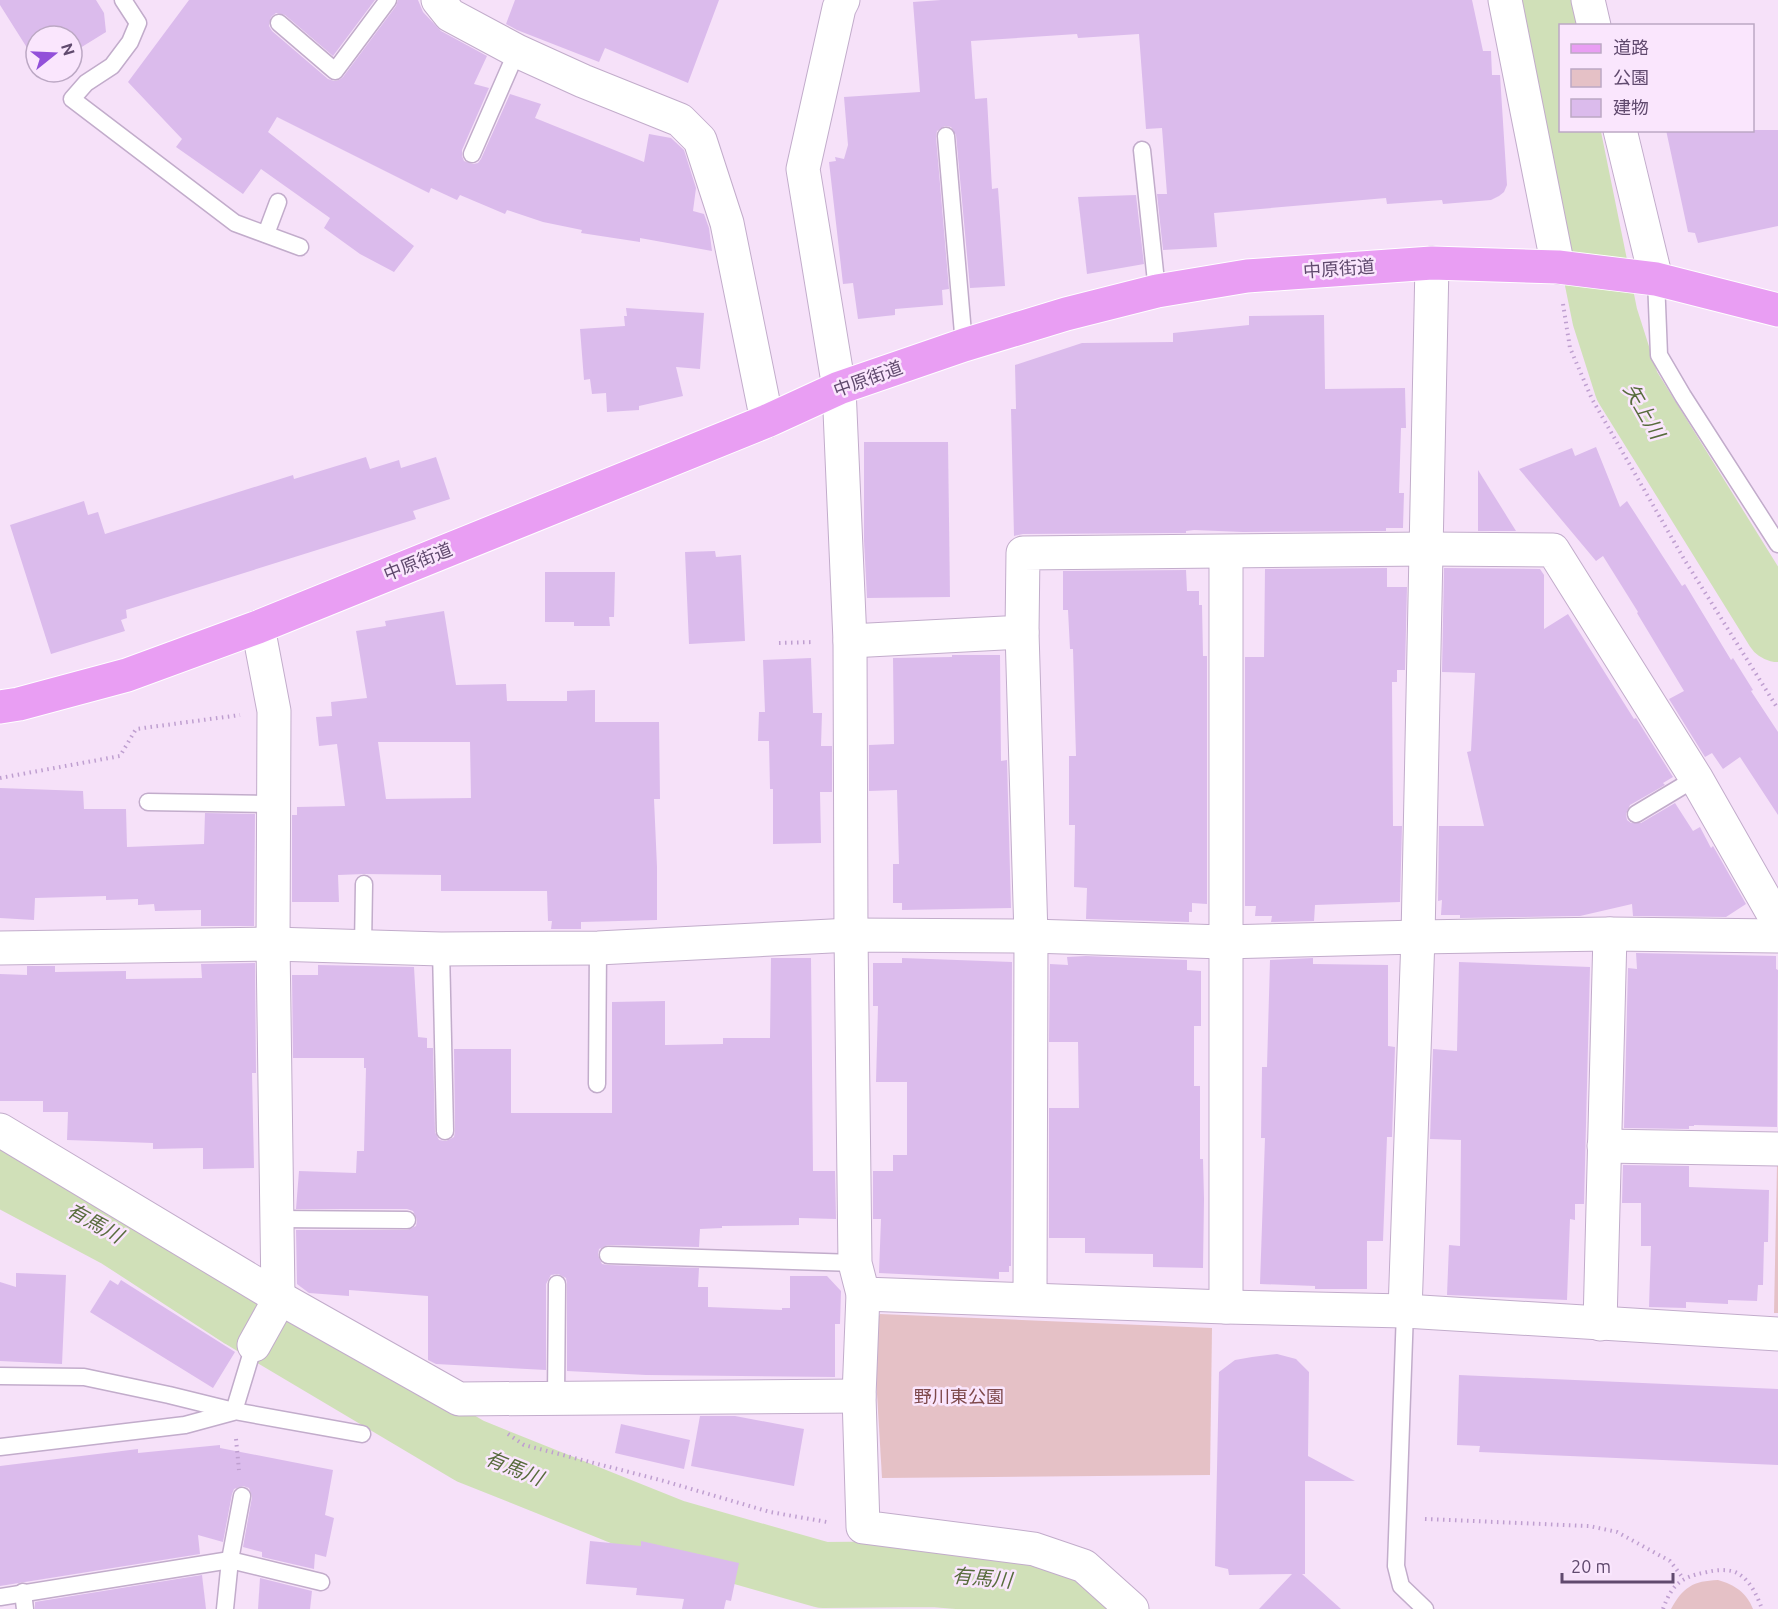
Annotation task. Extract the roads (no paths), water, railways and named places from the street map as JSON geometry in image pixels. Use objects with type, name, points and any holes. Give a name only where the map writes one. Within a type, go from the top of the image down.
[{"type":"main road","name":"中原街道","points":[[0,707],[127,675],[258,627],[767,421],[839,388],[964,345],[1066,314],[1157,291],[1247,276],[1432,263],[1558,267],[1656,279],[1778,310]]},
{"type":"street","points":[[438,0],[450,15],[517,51],[680,120],[700,140],[727,223],[767,421]]},
{"type":"street","points":[[843,0],[839,8],[803,169],[839,388],[850,641],[851,935],[863,1527],[1034,1549],[1084,1566],[1132,1609]]},
{"type":"street","points":[[1505,0],[1558,267]]},
{"type":"street","points":[[1588,0],[1594,24]]},
{"type":"street","points":[[1620,132],[1656,279]]},
{"type":"street","points":[[1405,1311],[1418,937],[1432,263]]},
{"type":"street","points":[[1030,1299],[1031,936],[1022,632],[1023,554],[1427,549],[1554,550],[1696,778],[1778,922]]},
{"type":"street","points":[[1226,552],[1224,942],[1226,1307]]},
{"type":"street","points":[[254,1345],[276,1303],[278,1219],[273,944],[274,711],[258,627]]},
{"type":"street","points":[[850,641],[1022,632]]},
{"type":"street","points":[[1600,1324],[1610,934]]},
{"type":"street","points":[[0,948],[273,944],[441,949],[598,948],[851,935],[1031,936],[1224,942],[1610,934],[1778,936]]},
{"type":"street","points":[[0,1130],[276,1303],[459,1399],[860,1395]]},
{"type":"street","points":[[1604,1146],[1778,1149]]},
{"type":"street","points":[[859,1278],[1030,1299],[1405,1311],[1778,1334]]},
{"type":"lane","points":[[123,0],[138,23],[130,42],[112,66],[86,83],[72,99],[235,223],[300,247]]},
{"type":"lane","points":[[279,23],[335,71],[388,0]]},
{"type":"lane","points":[[472,154],[517,51]]},
{"type":"lane","points":[[946,136],[964,345]]},
{"type":"lane","points":[[1142,150],[1157,291]]},
{"type":"lane","points":[[266,234],[278,202]]},
{"type":"lane","points":[[1656,279],[1659,355],[1778,544]]},
{"type":"lane","points":[[1636,814],[1696,778]]},
{"type":"lane","points":[[148,802],[274,804]]},
{"type":"lane","points":[[363,947],[364,884]]},
{"type":"lane","points":[[597,1084],[598,948]]},
{"type":"lane","points":[[441,949],[445,1131]]},
{"type":"lane","points":[[278,1219],[407,1220]]},
{"type":"lane","points":[[608,1255],[859,1278]]},
{"type":"lane","points":[[556,1398],[557,1284]]},
{"type":"lane","points":[[1405,1311],[1396,1566],[1401,1586],[1425,1609]]},
{"type":"lane","points":[[234,1411],[254,1345]]},
{"type":"lane","points":[[0,1376],[84,1377],[234,1411],[362,1434]]},
{"type":"lane","points":[[0,1447],[185,1425],[234,1411]]},
{"type":"lane","points":[[225,1609],[230,1560],[242,1496]]},
{"type":"lane","points":[[0,1597],[24,1601],[230,1560],[321,1582]]},
{"type":"waterway","name":"矢上川","points":[[1541,0],[1559,91]]},
{"type":"waterway","name":"矢上川","points":[[1567,132],[1605,317],[1627,386],[1778,629]]},
{"type":"waterway","name":"有馬川","points":[[0,1172],[120,1236],[243,1316],[470,1451],[672,1532],[823,1575],[934,1574],[1026,1582],[1083,1609]]},
{"type":"park label","name":"野川東公園","points":[[959,1397]]}]
